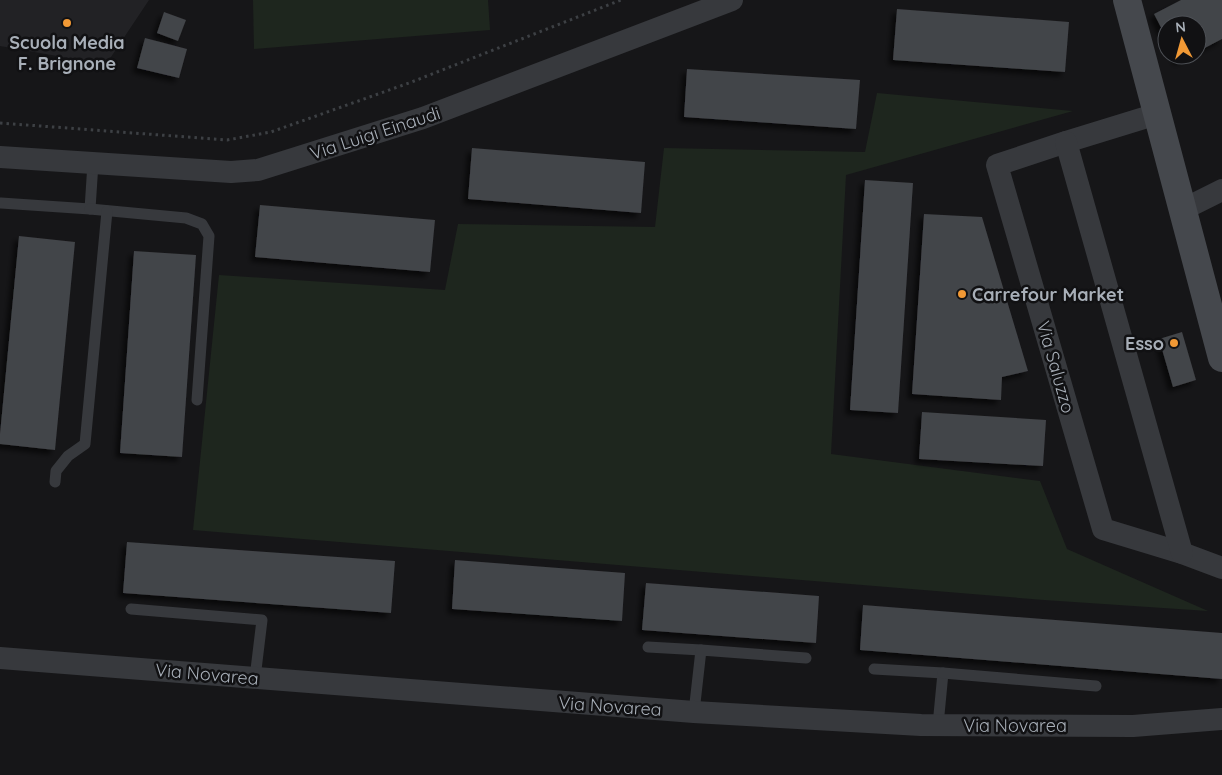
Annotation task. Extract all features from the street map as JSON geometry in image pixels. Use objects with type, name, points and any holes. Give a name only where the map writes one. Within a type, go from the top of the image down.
[{"type":"main road","points":[[1127,0],[1222,358]]},
{"type":"street","name":"Via Luigi Einaudi","points":[[0,157],[230,172],[246,172],[269,168],[423,118],[732,0]]},
{"type":"street","name":"Via Saluzzo","points":[[1156,114],[997,165],[1103,529],[1182,553],[1222,568]]},
{"type":"street","points":[[1066,142],[1182,553]]},
{"type":"street","points":[[1182,210],[1222,190]]},
{"type":"street","name":"Via Novarea","points":[[0,658],[694,712],[938,725],[1133,726],[1222,719]]},
{"type":"lane","points":[[90,209],[93,163]]},
{"type":"lane","points":[[1,203],[186,218],[202,224],[209,236],[196,400]]},
{"type":"lane","points":[[55,482],[56,470],[68,456],[85,444],[107,211]]},
{"type":"lane","points":[[131,609],[262,620],[255,678]]},
{"type":"lane","points":[[648,647],[806,658]]},
{"type":"lane","points":[[694,712],[701,650]]},
{"type":"lane","points":[[874,668],[1096,686]]},
{"type":"lane","points":[[938,725],[943,674]]},
{"type":"path","points":[[0,123],[227,140],[271,132],[409,83],[621,0]]},
{"type":"shaded area","name":"Scuola Media F. Brignone","points":[[0,0],[149,0],[107,63],[97,63],[0,46]]},
{"type":"shaded area","points":[[253,0],[488,0],[490,30],[254,49]]},
{"type":"shaded area","points":[[877,93],[1073,111],[846,175],[831,454],[1040,481],[1067,549],[1208,611],[1044,600],[193,530],[219,275],[445,290],[458,224],[655,227],[664,148],[865,152]]},
{"type":"building","points":[[1181,0],[1222,0],[1222,39],[1207,47],[1207,15],[1157,15],[1157,20],[1154,14]]},
{"type":"building","points":[[897,9],[1069,22],[1065,72],[893,60]]},
{"type":"building","points":[[164,12],[186,20],[178,41],[157,33]]},
{"type":"building","points":[[145,38],[187,49],[179,78],[137,68]]},
{"type":"building","points":[[687,69],[860,80],[856,129],[684,117]]},
{"type":"building","points":[[472,148],[645,162],[641,213],[468,199]]},
{"type":"building","points":[[865,180],[913,183],[898,413],[850,410]]},
{"type":"building","points":[[260,205],[435,220],[430,272],[255,257]]},
{"type":"building","name":"Carrefour Market","points":[[924,214],[982,217],[1028,371],[1002,377],[1001,400],[912,394]]},
{"type":"building","points":[[19,236],[75,242],[55,450],[0,444]]},
{"type":"building","points":[[134,251],[196,255],[182,457],[120,453]]},
{"type":"building","points":[[1182,332],[1196,380],[1173,387],[1159,339]]},
{"type":"building","points":[[922,412],[1046,420],[1043,466],[919,459]]},
{"type":"building","points":[[127,542],[395,561],[391,613],[123,593]]},
{"type":"building","points":[[455,560],[625,573],[622,621],[452,609]]},
{"type":"building","points":[[646,583],[819,596],[816,643],[642,630]]},
{"type":"building","points":[[863,605],[1222,633],[1222,679],[860,650]]},
{"type":"place","name":"Scuola Media F. Brignone","points":[[67,23]]},
{"type":"place","name":"Carrefour Market","points":[[962,294]]},
{"type":"place","name":"Esso","points":[[1174,343]]}]
